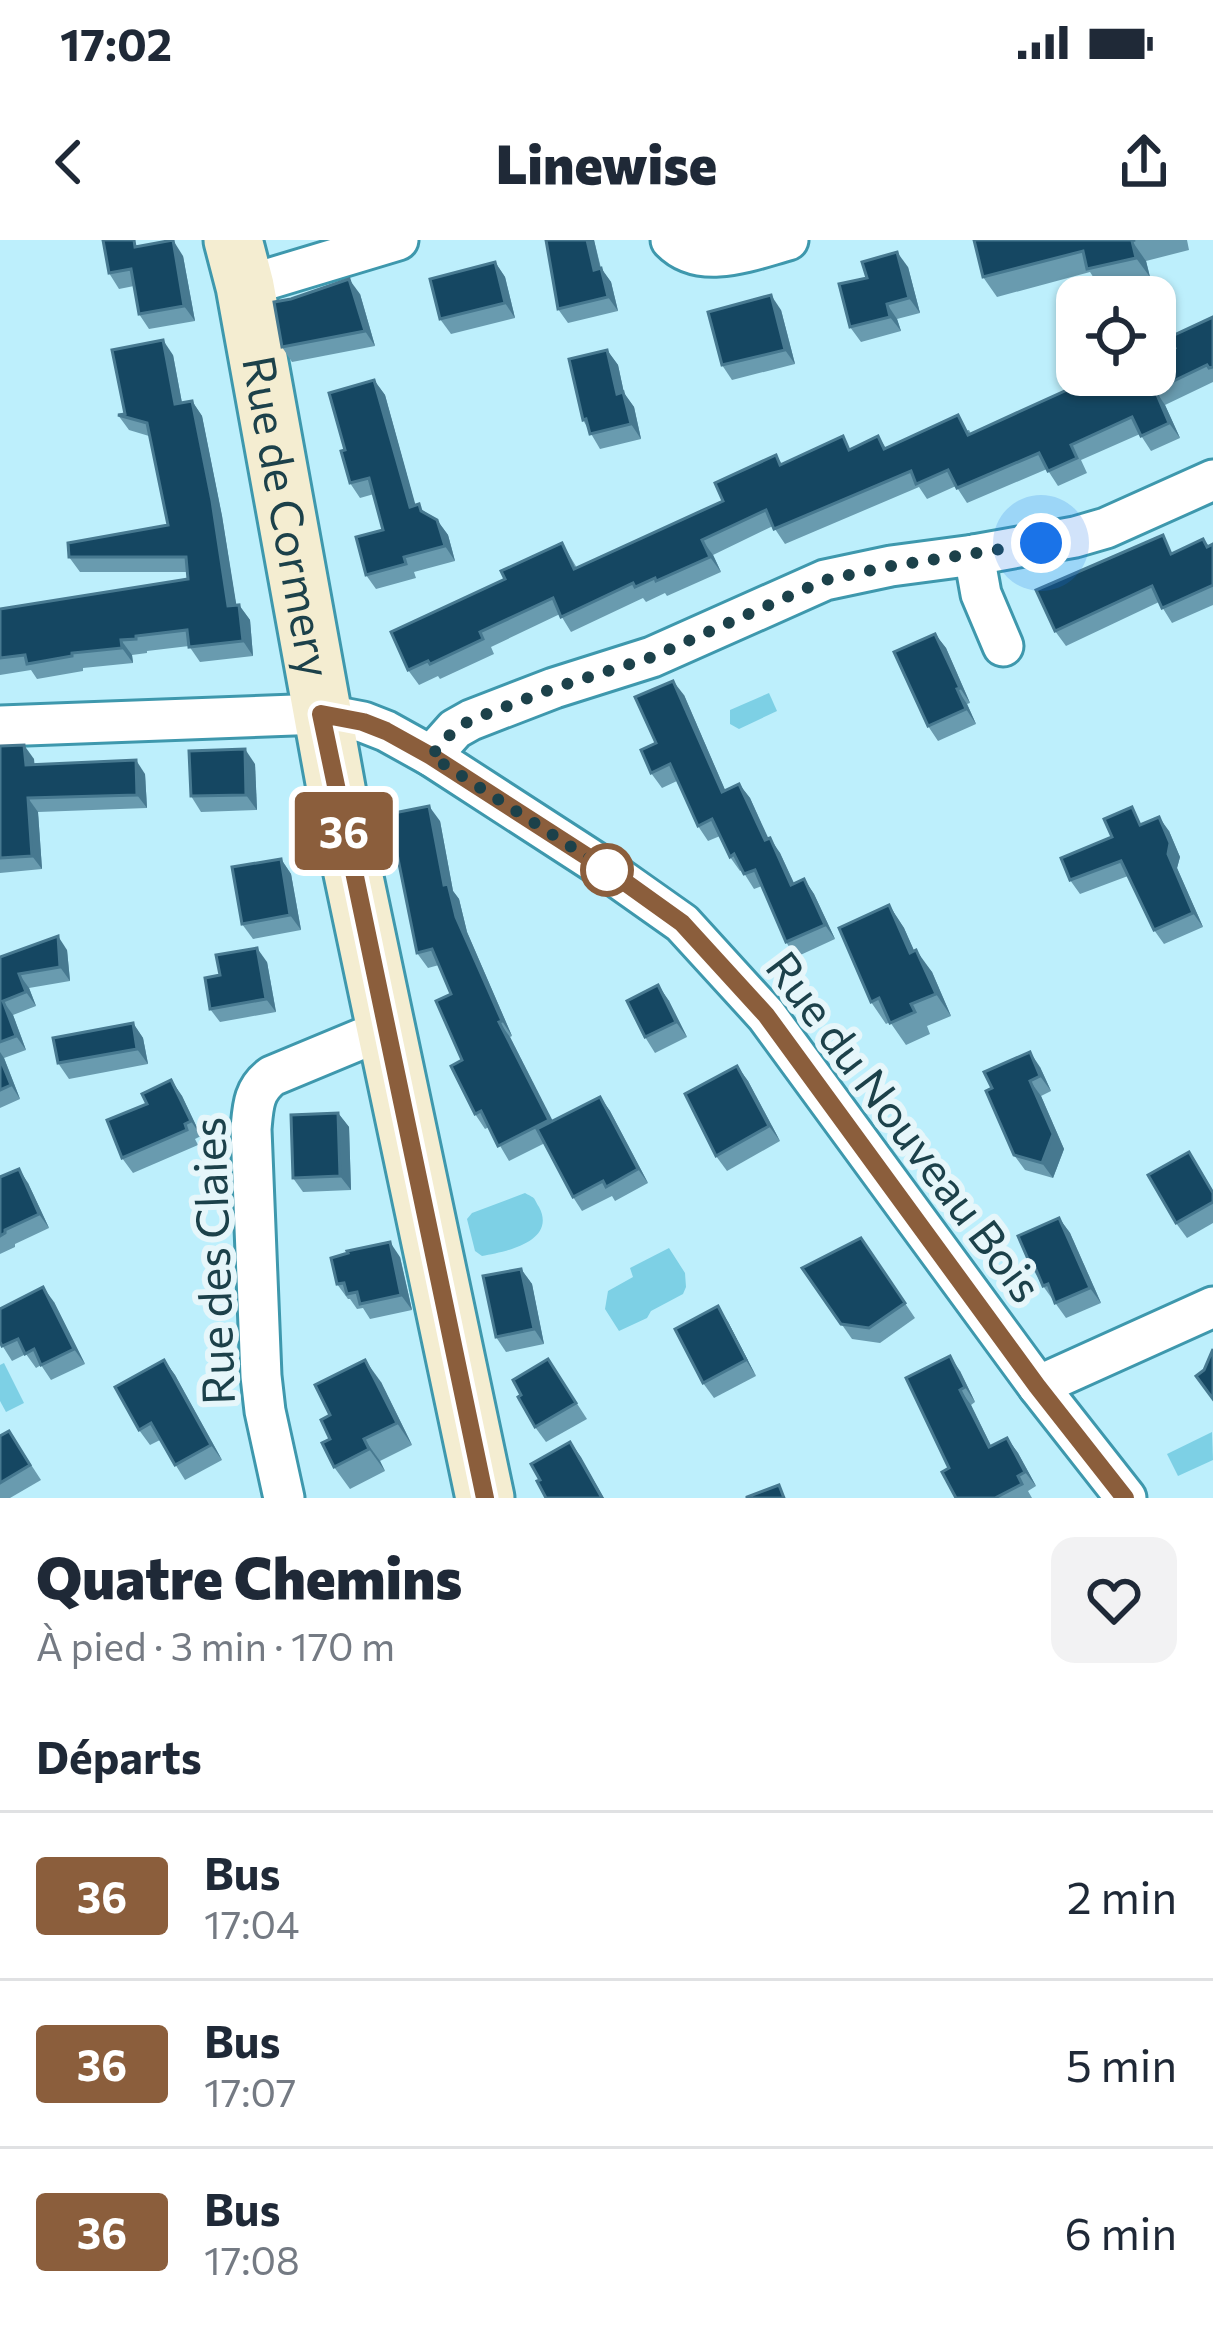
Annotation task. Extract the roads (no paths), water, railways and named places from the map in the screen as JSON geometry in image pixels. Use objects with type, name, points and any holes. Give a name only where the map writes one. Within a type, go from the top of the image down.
[{"type":"main road","name":"Rue de Cormery","points":[[239,263],[321,714],[485,1498]]},
{"type":"street","points":[[239,263],[398,240]]},
{"type":"street","points":[[671,240],[701,257],[736,254],[788,240]]},
{"type":"street","points":[[431,756],[455,729],[471,720],[652,657],[825,580],[1075,537],[1213,480]]},
{"type":"street","points":[[974,555],[981,594],[1003,646]]},
{"type":"street","name":"Rue du Nouveau Bois","points":[[0,727],[321,714],[363,722],[431,756],[608,870],[682,923],[766,1015],[1037,1386],[1126,1498]]},
{"type":"street","name":"Rue des Claies","points":[[284,1498],[260,1376],[251,1129],[254,1100],[260,1085],[272,1076],[361,1039],[387,1035]]},
{"type":"street","points":[[1037,1386],[1213,1307]]},
{"type":"water","points":[[769,693],[777,711],[739,729],[730,724],[730,710]]},
{"type":"water","points":[[525,1193],[535,1199],[543,1219],[535,1236],[504,1251],[482,1256],[475,1251],[467,1219],[472,1213]]},
{"type":"water","points":[[669,1248],[685,1273],[683,1294],[619,1331],[605,1309],[608,1291],[633,1277],[630,1268]]},
{"type":"water","points":[[4,1363],[24,1403],[6,1412],[0,1401],[0,1365]]},
{"type":"water","points":[[1212,1432],[1213,1460],[1178,1476],[1167,1454]]}]
